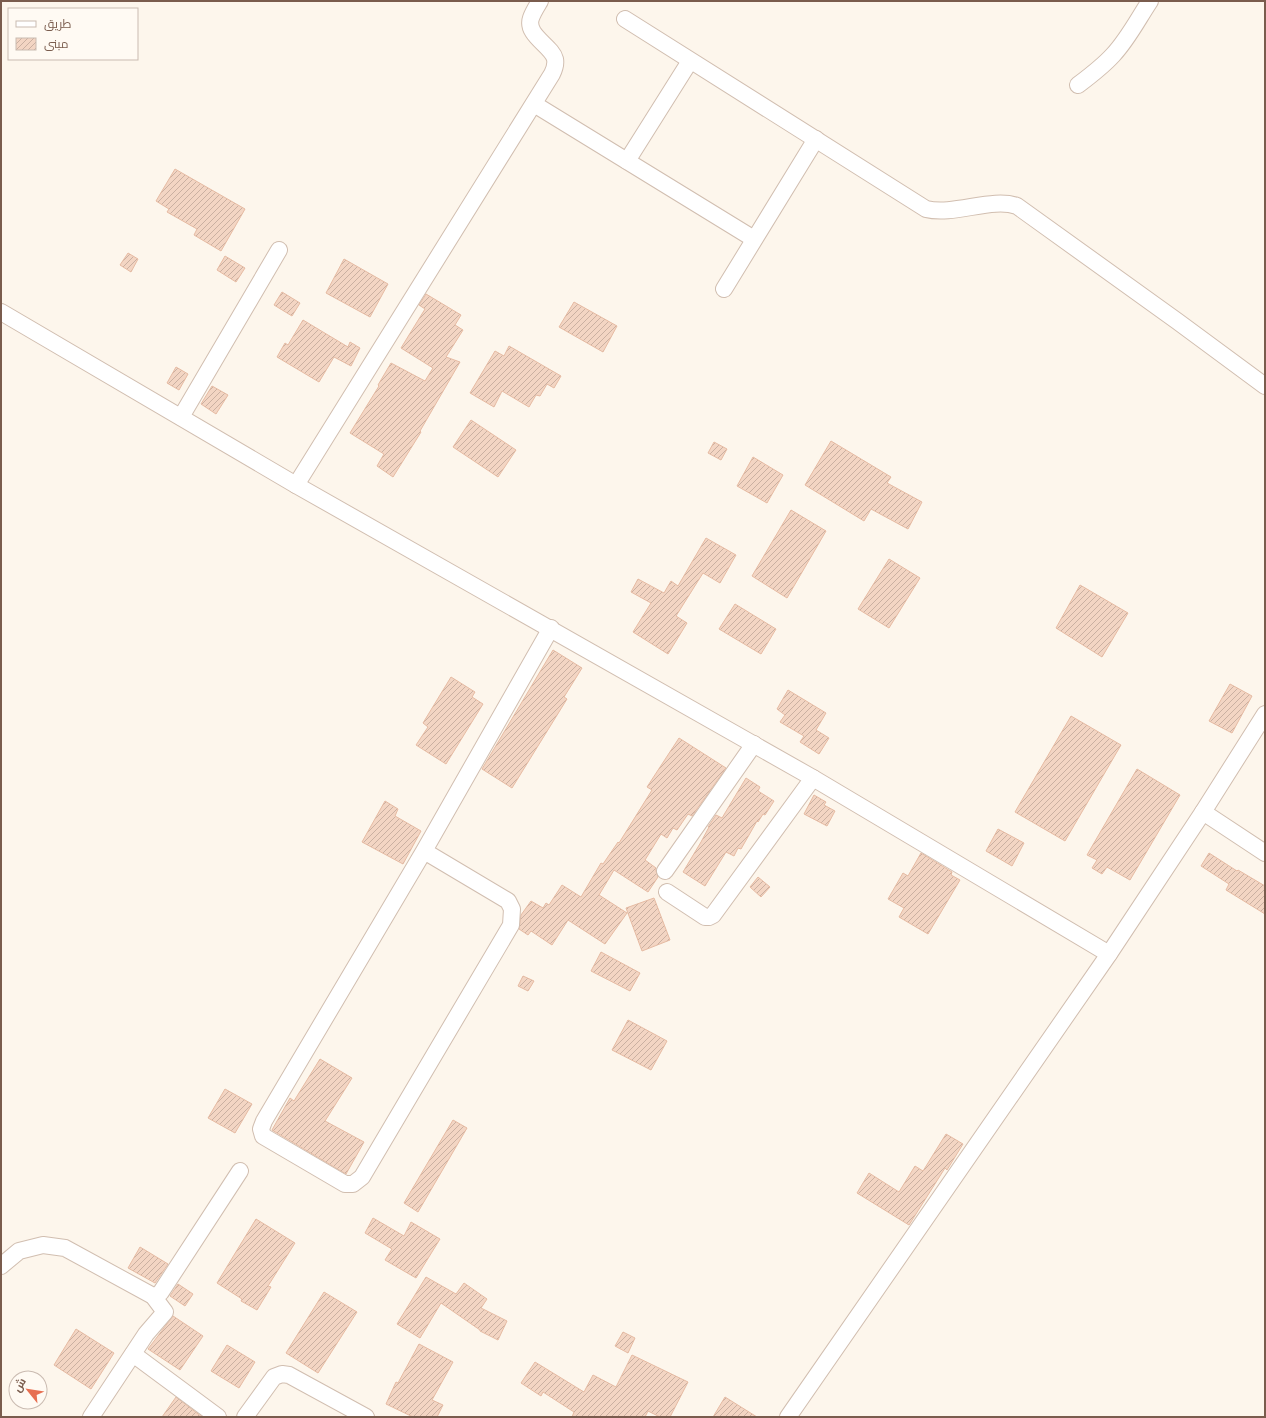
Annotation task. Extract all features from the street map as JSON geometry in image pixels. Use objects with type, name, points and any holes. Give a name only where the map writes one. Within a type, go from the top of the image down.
[{"type":"street","points":[[296,485],[552,74],[556,61],[555,57],[531,29],[531,17],[540,1]]},
{"type":"street","points":[[1078,85],[1113,55],[1150,1]]},
{"type":"street","points":[[625,19],[926,208],[934,211],[1006,204],[1017,206],[1265,386]]},
{"type":"street","points":[[627,161],[690,61]]},
{"type":"street","points":[[534,104],[754,240]]},
{"type":"street","points":[[724,289],[816,139]]},
{"type":"street","points":[[181,417],[279,250]]},
{"type":"street","points":[[1,312],[296,485],[551,628],[813,778],[1109,954]]},
{"type":"street","points":[[424,851],[508,901],[512,909],[511,925],[362,1178],[353,1184],[345,1184],[263,1136],[261,1130],[264,1121],[424,851],[551,628]]},
{"type":"street","points":[[788,1417],[1109,954],[1203,812],[1265,714]]},
{"type":"street","points":[[665,871],[754,744]]},
{"type":"street","points":[[667,892],[705,917],[713,915],[813,778]]},
{"type":"street","points":[[1203,812],[1265,853]]},
{"type":"street","points":[[153,1296],[157,1296],[161,1292],[240,1171]]},
{"type":"street","points":[[1,1266],[19,1251],[43,1245],[65,1248],[153,1296],[165,1312],[146,1334],[91,1417]]},
{"type":"street","points":[[133,1354],[218,1417]]},
{"type":"street","points":[[245,1417],[274,1377],[282,1374],[289,1374],[366,1417]]},
{"type":"building","points":[[175,169],[245,209],[221,251],[194,235],[197,229],[167,212],[169,209],[156,201]]},
{"type":"building","points":[[128,253],[138,259],[131,272],[120,265]]},
{"type":"building","points":[[225,256],[245,268],[236,282],[217,270]]},
{"type":"building","points":[[344,259],[388,284],[370,317],[326,293]]},
{"type":"building","points":[[282,292],[300,303],[292,316],[274,305]]},
{"type":"building","points":[[426,294],[461,315],[455,325],[463,330],[446,357],[460,362],[420,431],[421,432],[393,477],[377,466],[384,454],[350,433],[379,386],[378,385],[391,363],[425,381],[433,368],[401,348],[425,309],[419,305]]},
{"type":"building","points":[[574,302],[617,326],[603,352],[559,327]]},
{"type":"building","points":[[303,320],[348,347],[350,342],[360,348],[351,366],[334,357],[319,382],[277,357],[285,343],[288,345]]},
{"type":"building","points":[[509,346],[561,376],[554,388],[547,384],[540,396],[536,395],[529,407],[502,391],[494,407],[470,393],[495,351],[504,356]]},
{"type":"building","points":[[176,367],[188,374],[179,390],[167,383]]},
{"type":"building","points":[[212,386],[228,395],[216,414],[201,404]]},
{"type":"building","points":[[471,420],[516,450],[498,477],[453,447]]},
{"type":"building","points":[[831,441],[891,477],[887,483],[922,502],[908,529],[871,509],[864,521],[805,485]]},
{"type":"building","points":[[714,442],[727,449],[721,460],[708,453]]},
{"type":"building","points":[[753,457],[783,475],[767,503],[737,486]]},
{"type":"building","points":[[791,510],[826,531],[787,598],[752,576]]},
{"type":"building","points":[[706,538],[736,555],[720,583],[703,573],[676,616],[687,623],[668,654],[633,632],[651,603],[631,592],[638,579],[664,593],[671,581],[678,586]]},
{"type":"building","points":[[889,559],[920,578],[889,628],[858,609]]},
{"type":"building","points":[[1080,585],[1128,613],[1102,657],[1056,628]]},
{"type":"building","points":[[735,604],[776,629],[761,654],[719,629]]},
{"type":"building","points":[[553,650],[582,668],[564,697],[567,699],[512,788],[482,769]]},
{"type":"building","points":[[451,677],[475,692],[472,697],[483,704],[446,764],[416,745],[428,727],[423,723]]},
{"type":"building","points":[[1230,684],[1252,696],[1232,733],[1209,721]]},
{"type":"building","points":[[788,690],[826,713],[816,730],[829,738],[819,754],[800,742],[804,736],[780,722],[785,715],[777,709]]},
{"type":"building","points":[[1071,716],[1121,745],[1065,841],[1015,812]]},
{"type":"building","points":[[679,738],[726,768],[692,816],[688,814],[677,830],[673,828],[667,838],[661,834],[645,860],[656,868],[658,877],[648,892],[614,870],[599,895],[627,913],[605,944],[568,920],[552,945],[531,931],[528,935],[519,929],[521,915],[531,901],[543,908],[546,903],[549,905],[562,885],[581,897],[601,863],[603,864],[618,842],[619,843],[652,790],[647,787]]},
{"type":"building","points":[[1137,769],[1180,795],[1130,880],[1107,867],[1102,874],[1092,868],[1097,860],[1087,855]]},
{"type":"building","points":[[746,778],[760,787],[758,791],[774,801],[765,815],[763,814],[758,822],[757,821],[741,849],[738,848],[734,856],[726,852],[705,886],[683,872],[716,815],[722,818]]},
{"type":"building","points":[[814,795],[826,802],[824,805],[835,811],[827,826],[804,814]]},
{"type":"building","points":[[385,801],[398,809],[395,816],[421,831],[403,864],[362,842]]},
{"type":"building","points":[[998,829],[1024,843],[1012,866],[986,851]]},
{"type":"building","points":[[921,853],[952,872],[951,875],[960,880],[928,934],[899,917],[904,908],[888,899],[903,873],[908,876]]},
{"type":"building","points":[[1209,853],[1237,871],[1238,870],[1265,886],[1265,914],[1226,890],[1229,884],[1201,866]]},
{"type":"building","points":[[758,877],[770,887],[761,897],[750,887]]},
{"type":"building","points":[[654,898],[670,940],[642,951],[626,908]]},
{"type":"building","points":[[601,952],[640,973],[630,991],[591,971]]},
{"type":"building","points":[[523,976],[534,981],[528,991],[518,986]]},
{"type":"building","points":[[628,1020],[667,1041],[651,1070],[612,1050]]},
{"type":"building","points":[[320,1059],[352,1078],[325,1121],[364,1142],[346,1174],[272,1130],[290,1098],[294,1101]]},
{"type":"building","points":[[225,1089],[252,1104],[235,1133],[208,1118]]},
{"type":"building","points":[[453,1120],[467,1128],[418,1212],[404,1203]]},
{"type":"building","points":[[946,1134],[963,1144],[947,1170],[945,1168],[909,1225],[857,1193],[869,1173],[899,1192],[915,1166],[923,1171]]},
{"type":"building","points":[[373,1218],[404,1236],[411,1222],[440,1239],[416,1278],[385,1260],[392,1249],[365,1233]]},
{"type":"building","points":[[256,1219],[295,1243],[268,1286],[271,1287],[257,1310],[241,1301],[242,1299],[217,1283]]},
{"type":"building","points":[[140,1247],[168,1264],[155,1283],[128,1268]]},
{"type":"building","points":[[426,1277],[456,1294],[464,1283],[487,1299],[481,1308],[507,1321],[498,1340],[480,1331],[441,1303],[420,1338],[397,1324]]},
{"type":"building","points":[[178,1284],[193,1294],[185,1306],[170,1296]]},
{"type":"building","points":[[324,1292],[357,1312],[318,1373],[286,1353]]},
{"type":"building","points":[[173,1316],[203,1336],[180,1370],[148,1349]]},
{"type":"building","points":[[76,1329],[114,1353],[91,1389],[54,1365]]},
{"type":"building","points":[[623,1332],[635,1338],[628,1353],[615,1346]]},
{"type":"building","points":[[419,1344],[453,1362],[432,1400],[443,1405],[437,1417],[413,1417],[386,1404],[396,1382],[398,1383]]},
{"type":"building","points":[[227,1345],[255,1362],[239,1388],[211,1371]]},
{"type":"building","points":[[632,1355],[688,1382],[670,1417],[660,1417],[648,1411],[645,1417],[572,1417],[574,1412],[543,1392],[541,1396],[521,1383],[535,1362],[584,1392],[593,1375],[616,1387]]},
{"type":"building","points":[[176,1397],[202,1417],[162,1417]]},
{"type":"building","points":[[725,1397],[757,1417],[713,1417]]}]
